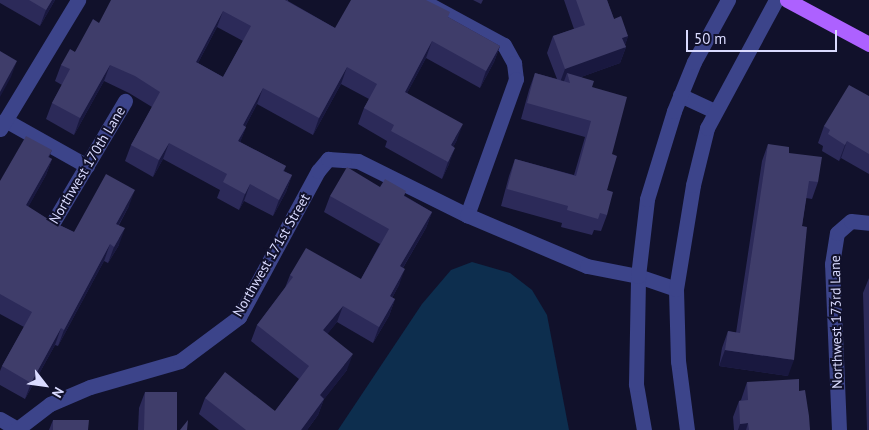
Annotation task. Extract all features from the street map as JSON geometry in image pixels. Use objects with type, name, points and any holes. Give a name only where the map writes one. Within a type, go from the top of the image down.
[{"type":"main road","points":[[787,0],[869,44]]},
{"type":"street","points":[[78,0],[2,124],[87,166]]},
{"type":"street","points":[[421,0],[504,45],[514,63],[516,78],[467,214],[587,266],[638,276],[676,289]]},
{"type":"street","points":[[644,430],[636,384],[638,276],[647,199],[680,95],[694,62],[728,0]]},
{"type":"street","points":[[687,430],[678,361],[676,289],[693,185],[706,128],[776,0]]},
{"type":"street","points":[[680,95],[715,111]]},
{"type":"street","name":"Northwest 170th Lane","points":[[49,229],[125,101]]},
{"type":"street","name":"Northwest 171st Street","points":[[16,429],[50,404],[90,387],[180,361],[239,317],[318,171],[328,159],[358,161],[467,214]]},
{"type":"street","name":"Northwest 173rd Lane","points":[[839,430],[832,264],[837,233],[851,221],[869,223]]},
{"type":"street","points":[[0,419],[16,429]]},
{"type":"water","points":[[472,262],[510,273],[532,290],[547,315],[569,430],[338,430],[422,304],[451,270]]},
{"type":"building","points":[[29,0],[52,0],[46,10]]},
{"type":"building","points":[[111,0],[285,0],[335,28],[351,0],[426,0],[450,12],[448,17],[500,46],[486,71],[432,41],[405,92],[463,124],[451,145],[455,148],[448,162],[391,131],[394,125],[364,108],[377,84],[347,67],[319,118],[263,88],[243,125],[246,127],[238,141],[286,166],[283,171],[292,175],[279,200],[250,184],[245,194],[223,182],[227,174],[169,143],[159,160],[131,145],[160,92],[135,76],[110,65],[80,118],[52,103],[70,69],[61,65],[70,49],[75,52],[93,19],[99,23]],"holes":[[[223,11],[251,26],[223,77],[196,62]]]},
{"type":"building","points":[[576,0],[607,0],[614,19],[621,16],[628,36],[622,38],[626,47],[565,69],[553,36],[585,25]]},
{"type":"building","points":[[0,51],[17,61],[0,92]]},
{"type":"building","points":[[535,73],[570,83],[567,73],[594,81],[592,87],[627,97],[612,154],[617,156],[607,190],[613,192],[607,215],[600,213],[598,219],[567,210],[568,206],[507,189],[515,159],[576,176],[591,121],[527,103]]},
{"type":"building","points":[[849,85],[869,96],[869,154],[847,141],[845,145],[828,134],[830,130],[824,126]]},
{"type":"building","points":[[26,136],[52,150],[48,157],[52,159],[26,205],[51,221],[74,232],[106,174],[135,190],[116,224],[125,228],[114,247],[110,244],[64,330],[61,328],[31,383],[2,366],[32,312],[0,294],[0,181]]},
{"type":"building","points":[[768,144],[789,147],[789,153],[822,157],[818,182],[809,181],[802,226],[807,227],[794,360],[725,350],[728,331],[740,333]]},
{"type":"building","points":[[347,167],[380,187],[385,179],[406,191],[404,196],[432,212],[400,266],[405,269],[390,296],[395,299],[379,327],[343,306],[323,330],[353,354],[320,395],[324,399],[301,430],[246,430],[205,398],[225,372],[275,411],[309,366],[257,325],[293,277],[290,275],[306,248],[361,279],[389,229],[330,196]]},
{"type":"building","points":[[799,379],[799,391],[805,390],[810,430],[749,430],[748,423],[740,424],[739,401],[748,400],[747,382]]},
{"type":"building","points":[[145,392],[177,392],[177,430],[144,430]]},
{"type":"building","points":[[53,420],[89,420],[88,430],[53,430]]},
{"type":"building","points":[[188,420],[187,430],[180,430]]}]
